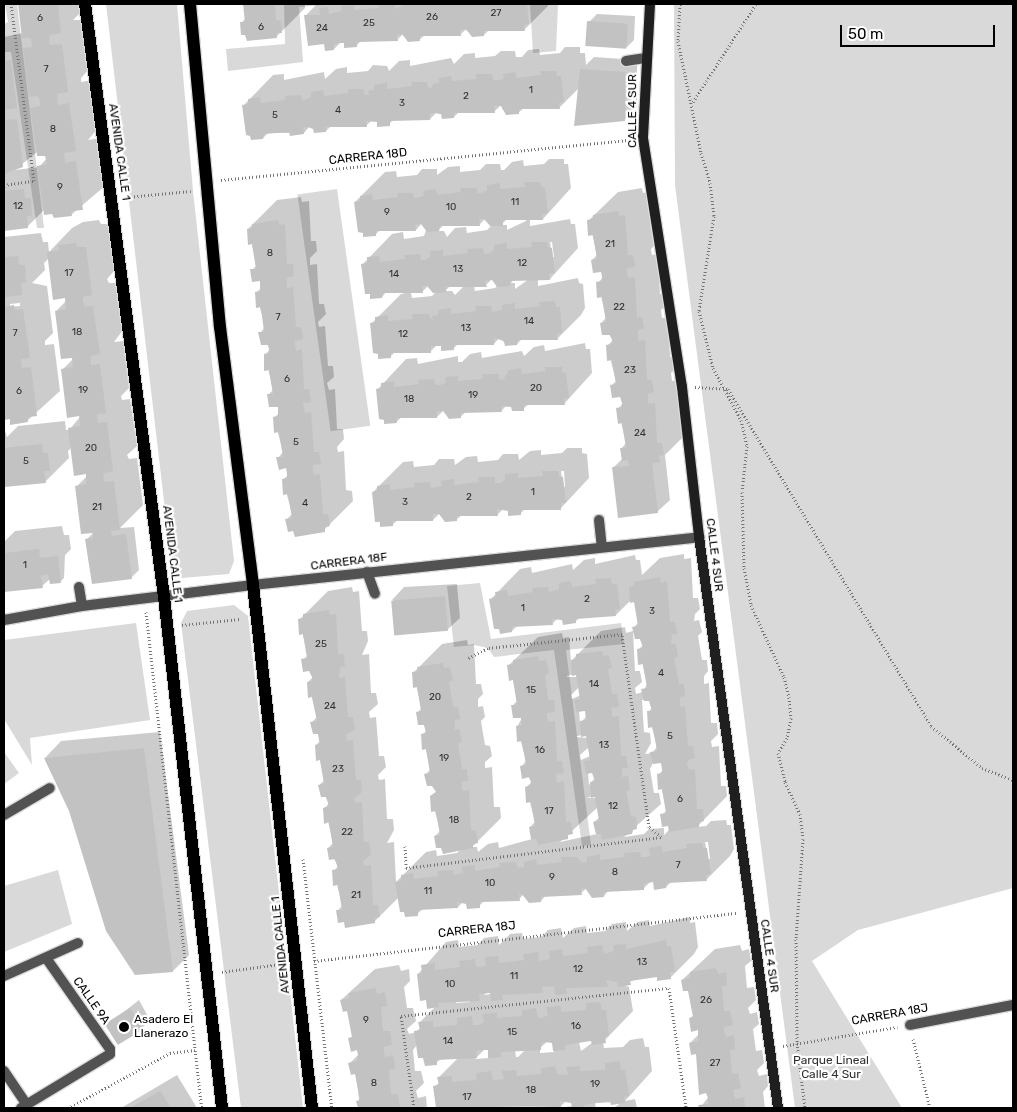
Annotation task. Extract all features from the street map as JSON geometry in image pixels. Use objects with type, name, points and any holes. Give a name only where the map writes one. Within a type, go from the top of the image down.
[{"type":"main road","name":"AVENIDA CALLE 1","points":[[85,4],[164,596],[222,1108]]},
{"type":"main road","name":"AVENIDA CALLE 1","points":[[190,4],[220,327],[257,617],[312,1108]]},
{"type":"main road","name":"CALLE 4 SUR","points":[[650,4],[646,58],[644,138],[682,387],[699,537],[778,1108]]},
{"type":"street","points":[[626,61],[646,58]]},
{"type":"street","points":[[600,520],[602,547]]},
{"type":"street","name":"CARRERA 18F","points":[[4,620],[82,606],[145,600],[253,585],[699,537]]},
{"type":"street","points":[[367,572],[375,594]]},
{"type":"street","points":[[79,587],[82,606]]},
{"type":"street","points":[[4,814],[50,788]]},
{"type":"street","points":[[4,976],[78,943]]},
{"type":"street","name":"CALLE 9A","points":[[24,1107],[108,1059],[110,1049],[46,958]]},
{"type":"street","name":"CARRERA 18J","points":[[910,1026],[1013,1005]]},
{"type":"street","points":[[4,1071],[24,1107]]},
{"type":"path","points":[[4,185],[34,182],[11,4]]},
{"type":"path","points":[[680,4],[678,41],[701,153],[710,183],[714,216],[699,311],[704,344],[724,389],[741,420],[747,446],[742,492],[744,568],[751,605],[784,677],[789,697],[791,718],[787,738],[778,753],[784,782],[800,814],[803,839],[796,939],[797,1043],[805,1108]]},
{"type":"path","points":[[692,103],[756,4]]},
{"type":"path","name":"CARRERA 18D","points":[[112,199],[193,191],[205,181],[644,138]]},
{"type":"path","points":[[682,387],[728,389],[931,726],[982,768],[1013,780]]},
{"type":"path","points":[[145,600],[202,1108]]},
{"type":"path","points":[[148,629],[257,617]]},
{"type":"path","points":[[405,846],[406,868],[661,836],[649,827],[622,634],[488,648],[468,658]]},
{"type":"path","name":"CARRERA 18J","points":[[206,974],[750,911]]},
{"type":"path","points":[[414,1108],[401,1016],[669,988],[686,1108]]},
{"type":"path","points":[[910,1026],[930,1108]]},
{"type":"path","name":"CARRERA 18J","points":[[770,1048],[910,1026]]},
{"type":"path","points":[[68,1108],[170,1054],[195,1050]]},
{"type":"green space","points":[[5,4],[17,4],[44,228],[37,228],[11,52],[4,52],[4,24],[8,22]]},
{"type":"green space","points":[[106,4],[177,4],[193,191],[234,561],[229,574],[182,578],[172,570]]},
{"type":"green space","points":[[284,4],[334,4],[299,7],[303,62],[228,71],[226,49],[285,44]]},
{"type":"green space","points":[[530,4],[558,4],[556,51],[533,53]]},
{"type":"green space","name":"Parque Lineal Calle 4 Sur","points":[[674,4],[1013,4],[1013,888],[858,930],[812,961],[902,1108],[795,1108],[675,185]]},
{"type":"green space","points":[[337,189],[370,426],[331,431],[297,195]]},
{"type":"green space","points":[[480,583],[491,639],[621,623],[624,644],[566,650],[591,845],[582,846],[554,650],[494,657],[488,648],[474,645],[454,647],[447,586]]},
{"type":"green space","points":[[234,605],[248,616],[303,1108],[241,1108],[181,623],[187,611]]},
{"type":"green space","points":[[136,623],[150,720],[30,738],[32,765],[4,719],[4,640]]},
{"type":"green space","points":[[4,752],[19,773],[4,784]]},
{"type":"green space","points":[[58,870],[72,924],[4,952],[4,886]]},
{"type":"building","points":[[18,4],[58,4],[61,33],[50,35],[49,39],[50,45],[62,44],[68,92],[57,94],[58,105],[69,103],[76,151],[64,153],[65,163],[76,161],[83,210],[71,211],[72,216],[54,218],[52,214],[44,215],[37,166],[47,164],[45,156],[37,156],[30,108],[40,106],[40,101],[38,96],[29,97],[23,48],[32,47],[31,38],[22,38]]},
{"type":"building","points":[[243,4],[275,4],[276,20],[281,21],[282,33],[277,33],[277,38],[247,41],[245,35],[241,35],[240,22],[245,22]]},
{"type":"building","points":[[378,4],[395,4],[395,9],[405,4],[527,4],[529,24],[524,25],[525,31],[484,31],[484,36],[472,37],[466,29],[460,30],[461,36],[420,36],[420,41],[408,42],[402,34],[397,35],[398,41],[357,42],[357,47],[344,48],[344,43],[339,43],[334,44],[334,50],[325,51],[324,44],[308,46],[304,15],[320,15],[319,8],[328,7],[329,14],[342,11],[341,6],[354,5],[354,10],[379,8]]},
{"type":"building","points":[[587,21],[628,24],[626,49],[585,46]]},
{"type":"building","points":[[11,60],[17,108],[5,110],[4,115],[4,61]]},
{"type":"building","points":[[580,69],[625,72],[625,121],[574,126]]},
{"type":"building","points":[[540,71],[556,71],[557,76],[561,76],[564,102],[559,103],[560,109],[519,109],[519,114],[506,115],[501,106],[494,106],[495,113],[454,113],[454,118],[442,119],[441,114],[435,113],[430,114],[430,120],[390,121],[390,126],[377,127],[377,122],[366,121],[367,127],[326,127],[326,132],[314,133],[313,129],[303,127],[304,134],[290,136],[289,132],[264,134],[263,139],[251,140],[250,136],[246,135],[242,105],[248,104],[248,99],[260,97],[261,103],[285,100],[285,96],[301,95],[302,101],[311,97],[311,92],[323,90],[324,96],[348,93],[348,89],[364,89],[364,94],[369,95],[368,91],[374,90],[374,85],[387,83],[387,89],[412,86],[411,82],[427,82],[428,87],[432,88],[433,84],[439,83],[439,78],[451,76],[452,81],[476,79],[476,74],[492,74],[493,80],[498,80],[504,79],[503,74],[516,72],[516,78],[541,75]]},
{"type":"building","points":[[4,116],[6,120],[17,119],[23,167],[4,174]]},
{"type":"building","points":[[524,182],[540,182],[541,187],[545,188],[548,213],[542,214],[543,220],[503,220],[503,226],[490,226],[484,219],[479,219],[480,226],[440,226],[439,231],[427,232],[421,224],[415,225],[416,231],[376,231],[376,236],[363,237],[363,233],[358,232],[354,202],[360,201],[360,196],[372,194],[373,200],[398,197],[397,193],[413,193],[414,198],[424,196],[423,191],[436,189],[437,195],[461,192],[460,188],[477,188],[477,193],[481,193],[487,190],[487,185],[500,183],[500,189],[525,187]]},
{"type":"building","points":[[24,189],[25,198],[31,198],[32,216],[27,216],[28,228],[4,231],[4,191]]},
{"type":"building","points":[[618,211],[619,216],[625,215],[628,255],[633,255],[635,267],[627,268],[627,273],[628,278],[635,277],[637,317],[642,317],[644,329],[638,330],[638,341],[645,340],[647,380],[652,380],[654,392],[648,394],[648,404],[655,403],[657,443],[662,443],[664,455],[659,456],[660,462],[652,463],[658,513],[618,518],[612,467],[629,466],[628,460],[622,461],[620,448],[626,448],[622,423],[618,424],[616,408],[622,407],[622,403],[620,397],[612,398],[610,385],[616,384],[612,360],[607,361],[606,345],[612,344],[612,340],[610,335],[602,335],[600,323],[606,322],[602,297],[597,298],[596,282],[602,281],[602,277],[601,272],[593,273],[591,260],[597,259],[593,235],[588,236],[587,220],[593,219],[593,215]]},
{"type":"building","points":[[278,220],[279,225],[285,224],[287,264],[293,264],[294,276],[287,278],[287,288],[293,287],[296,327],[301,327],[303,339],[294,341],[296,351],[302,349],[304,389],[309,389],[311,402],[303,403],[305,413],[311,412],[314,452],[319,452],[321,464],[313,465],[313,470],[314,475],[320,474],[323,514],[328,514],[330,526],[325,527],[325,532],[295,537],[293,531],[288,532],[285,519],[292,518],[288,494],[283,495],[282,479],[287,478],[287,474],[286,468],[279,470],[276,457],[283,457],[279,432],[274,433],[273,417],[278,416],[278,407],[269,407],[267,394],[273,394],[269,370],[264,371],[264,354],[269,353],[269,349],[268,345],[261,345],[258,332],[264,332],[261,307],[256,308],[255,292],[260,291],[260,281],[252,282],[250,269],[256,269],[252,244],[248,245],[247,229],[252,228],[252,224]]},
{"type":"building","points":[[531,242],[547,242],[548,247],[552,248],[555,273],[549,274],[550,280],[510,281],[510,286],[497,287],[492,280],[485,281],[487,287],[446,287],[446,292],[433,293],[427,286],[422,286],[423,293],[383,293],[382,298],[370,299],[370,294],[365,294],[361,264],[367,263],[367,257],[379,256],[380,262],[405,259],[404,255],[420,254],[421,260],[425,260],[430,257],[430,251],[443,250],[443,256],[468,253],[467,249],[483,248],[484,254],[488,254],[494,250],[494,245],[507,243],[507,249],[532,247]]},
{"type":"building","points":[[76,243],[77,247],[86,247],[92,295],[83,297],[83,302],[85,307],[93,306],[100,354],[91,356],[91,365],[100,364],[106,413],[97,414],[98,423],[107,422],[113,471],[104,473],[103,478],[105,482],[114,481],[120,530],[111,531],[112,536],[126,534],[132,579],[92,584],[85,539],[93,538],[93,533],[81,534],[75,486],[86,484],[86,474],[74,476],[68,428],[80,426],[80,421],[79,416],[67,418],[61,369],[73,367],[72,358],[61,359],[55,311],[66,309],[65,298],[53,300],[47,252],[59,250],[58,245]]},
{"type":"building","points":[[18,256],[19,265],[25,265],[26,283],[21,283],[22,295],[4,297],[4,257]]},
{"type":"building","points":[[555,301],[556,307],[560,307],[562,333],[557,334],[558,340],[518,340],[517,345],[505,346],[504,341],[494,338],[494,345],[454,345],[454,350],[441,351],[441,346],[431,346],[431,353],[391,353],[391,358],[378,359],[378,354],[373,353],[370,323],[375,322],[375,317],[388,315],[388,321],[413,319],[412,314],[428,314],[433,321],[432,316],[438,315],[438,310],[451,308],[451,314],[476,311],[475,306],[491,306],[492,312],[502,310],[502,305],[515,303],[515,309],[540,306],[539,302]]},
{"type":"building","points":[[14,305],[15,310],[23,309],[30,358],[21,359],[22,368],[31,367],[37,416],[28,417],[28,422],[10,425],[10,419],[4,420],[4,307]]},
{"type":"building","points":[[545,367],[562,367],[562,372],[566,373],[569,398],[564,399],[565,405],[524,405],[524,411],[512,411],[511,407],[501,406],[502,412],[461,413],[461,418],[449,419],[443,411],[437,411],[437,418],[397,418],[397,423],[384,424],[384,420],[379,419],[376,389],[381,388],[381,383],[394,381],[394,387],[419,384],[418,380],[434,379],[435,385],[440,385],[446,383],[445,377],[458,376],[458,381],[483,379],[482,374],[499,374],[499,379],[503,380],[509,370],[521,368],[522,374],[546,371]]},
{"type":"building","points":[[42,444],[43,453],[48,453],[50,471],[44,471],[46,483],[4,487],[4,448]]},
{"type":"building","points":[[542,471],[558,471],[559,476],[563,477],[566,503],[561,503],[561,510],[521,510],[521,515],[508,516],[508,511],[497,509],[498,516],[457,516],[457,521],[445,522],[439,514],[433,514],[433,521],[393,521],[393,526],[380,527],[380,522],[375,522],[372,492],[377,491],[377,486],[390,484],[390,490],[415,487],[414,483],[430,482],[431,488],[442,486],[441,481],[454,479],[454,485],[479,482],[478,477],[495,477],[495,483],[500,483],[505,480],[505,474],[518,473],[518,478],[543,476]]},
{"type":"building","points":[[39,549],[40,558],[58,556],[61,583],[50,584],[48,574],[41,576],[43,588],[4,592],[4,553]]},
{"type":"building","points":[[660,577],[661,583],[667,581],[670,622],[675,622],[677,634],[672,634],[671,644],[676,644],[678,657],[674,658],[679,684],[684,684],[685,696],[680,697],[680,707],[685,706],[688,746],[693,746],[695,758],[688,760],[687,765],[689,770],[695,769],[697,809],[703,809],[704,821],[699,822],[699,827],[669,832],[668,826],[662,827],[660,814],[666,813],[662,789],[658,790],[657,774],[662,773],[662,769],[661,763],[653,764],[650,752],[657,751],[653,727],[648,728],[647,711],[652,711],[649,701],[644,701],[641,689],[647,688],[643,664],[638,665],[637,649],[643,648],[640,639],[635,639],[632,627],[638,626],[634,602],[630,603],[629,587],[634,586],[634,582]]},
{"type":"building","points":[[611,578],[612,584],[617,584],[620,609],[615,610],[616,616],[576,619],[576,623],[563,625],[562,620],[552,619],[553,625],[512,627],[512,632],[500,634],[499,629],[494,629],[489,599],[496,597],[495,592],[507,590],[508,596],[533,592],[532,588],[548,587],[549,592],[559,589],[559,583],[571,581],[572,587],[596,584],[595,579]]},
{"type":"building","points":[[445,596],[448,631],[394,636],[391,601]]},
{"type":"building","points":[[329,610],[330,615],[336,614],[338,654],[344,654],[345,666],[340,667],[339,678],[345,677],[348,717],[353,717],[355,729],[346,735],[347,741],[353,740],[356,780],[361,780],[362,792],[354,798],[355,803],[362,802],[364,842],[369,842],[371,855],[363,861],[364,866],[371,865],[373,905],[378,905],[380,917],[375,918],[375,923],[345,928],[344,922],[338,923],[336,910],[342,910],[338,885],[333,886],[332,870],[338,869],[335,859],[329,860],[327,848],[333,847],[329,822],[324,824],[323,808],[329,806],[326,797],[321,797],[318,785],[324,784],[320,760],[316,761],[315,745],[320,744],[318,734],[313,734],[310,722],[317,721],[312,697],[308,698],[307,682],[312,681],[312,677],[309,671],[303,672],[301,659],[307,658],[303,634],[299,635],[298,619],[303,618],[303,614]]},
{"type":"building","points":[[602,651],[603,656],[609,655],[612,668],[608,669],[612,694],[617,694],[619,707],[611,708],[612,717],[619,716],[621,756],[626,756],[628,768],[622,768],[622,777],[628,776],[630,790],[626,791],[631,816],[636,817],[637,829],[633,830],[632,834],[602,840],[601,834],[596,834],[593,822],[599,821],[595,797],[591,798],[590,782],[595,781],[592,773],[586,774],[584,761],[590,760],[586,736],[581,737],[580,721],[586,720],[585,711],[577,712],[574,700],[580,699],[576,675],[572,676],[571,660],[576,659],[576,654]]},
{"type":"building","points":[[538,656],[539,661],[546,660],[549,673],[545,675],[548,700],[554,700],[555,712],[547,713],[547,717],[548,722],[555,721],[557,761],[562,761],[564,773],[556,774],[556,778],[557,783],[564,781],[566,822],[571,822],[573,834],[568,835],[568,839],[538,845],[536,839],[531,839],[529,827],[535,826],[531,802],[526,803],[525,787],[530,786],[531,782],[529,777],[522,779],[520,766],[526,765],[522,741],[517,742],[516,726],[522,725],[521,718],[513,718],[511,705],[517,705],[513,680],[509,681],[507,665],[513,664],[513,660]]},
{"type":"building","points":[[443,663],[444,668],[450,667],[453,680],[449,682],[453,707],[458,707],[460,719],[455,720],[455,730],[459,729],[462,742],[458,743],[462,769],[467,769],[468,781],[462,781],[462,791],[469,790],[471,830],[476,831],[478,843],[473,844],[473,848],[443,854],[441,848],[436,848],[434,836],[440,835],[436,811],[431,812],[430,796],[436,792],[432,786],[427,786],[424,774],[430,773],[426,749],[422,750],[421,734],[426,733],[424,725],[418,725],[416,712],[421,711],[417,687],[413,688],[412,672],[418,671],[417,667]]},
{"type":"building","points":[[144,748],[173,972],[135,975],[106,931],[69,811],[44,758]]},
{"type":"building","points":[[702,843],[703,848],[707,848],[711,874],[706,875],[707,881],[667,883],[666,888],[654,890],[653,882],[644,884],[644,890],[604,892],[604,897],[592,898],[585,888],[581,889],[582,895],[541,897],[541,902],[529,903],[522,894],[519,894],[520,901],[480,902],[480,908],[467,909],[466,904],[457,902],[458,908],[418,910],[418,916],[405,917],[404,912],[400,912],[395,882],[401,881],[401,875],[413,873],[414,879],[438,876],[437,871],[453,870],[454,875],[463,873],[462,867],[475,865],[475,871],[500,867],[499,863],[515,862],[518,868],[524,867],[524,862],[536,859],[537,865],[562,862],[561,857],[577,857],[582,863],[587,862],[587,857],[600,854],[600,860],[625,857],[624,853],[640,852],[641,857],[645,857],[650,856],[649,848],[662,846],[662,852],[687,848],[686,844]]},
{"type":"building","points":[[666,940],[667,946],[671,946],[675,972],[670,972],[671,979],[657,981],[657,977],[630,981],[631,985],[618,987],[617,982],[606,980],[608,987],[566,988],[567,994],[555,995],[554,986],[542,987],[543,993],[502,995],[503,1000],[491,1001],[490,993],[479,994],[480,1001],[438,1003],[439,1007],[427,1009],[426,1000],[420,1001],[417,974],[422,973],[421,965],[435,963],[435,970],[460,967],[459,961],[475,959],[476,967],[486,966],[485,957],[498,956],[499,963],[524,960],[523,954],[538,952],[539,961],[550,959],[549,951],[562,949],[563,956],[588,953],[587,947],[602,945],[604,954],[614,951],[613,945],[626,944],[626,949]]},
{"type":"building","points":[[716,968],[718,974],[726,972],[727,986],[722,986],[724,1011],[730,1011],[733,1025],[724,1027],[724,1031],[726,1037],[734,1035],[735,1049],[730,1050],[732,1074],[738,1073],[741,1088],[733,1090],[735,1099],[744,1097],[745,1108],[699,1108],[698,1105],[708,1104],[708,1098],[706,1093],[699,1095],[696,1054],[691,1055],[689,1043],[698,1041],[698,1030],[691,1032],[689,1018],[693,1017],[688,991],[683,991],[681,980],[690,978],[690,972]]},
{"type":"building","points":[[376,988],[377,994],[385,992],[387,1006],[381,1007],[383,1031],[390,1031],[392,1045],[384,1047],[384,1051],[385,1057],[393,1055],[395,1069],[389,1070],[391,1094],[398,1094],[400,1108],[358,1108],[356,1101],[360,1100],[355,1074],[351,1075],[348,1063],[357,1061],[358,1055],[357,1050],[351,1052],[348,1038],[352,1037],[347,1011],[343,1012],[340,1000],[349,998],[349,993]]},
{"type":"building","points":[[600,1002],[602,1010],[606,1010],[609,1036],[605,1037],[606,1043],[592,1045],[591,1041],[565,1045],[565,1050],[553,1051],[552,1043],[545,1042],[541,1043],[541,1050],[501,1052],[501,1057],[488,1058],[488,1050],[481,1050],[476,1051],[477,1058],[437,1060],[437,1065],[425,1066],[423,1058],[418,1058],[414,1031],[420,1030],[418,1022],[433,1021],[433,1027],[457,1025],[457,1018],[472,1016],[473,1025],[479,1025],[484,1022],[482,1014],[497,1013],[497,1018],[522,1016],[522,1010],[536,1008],[538,1017],[542,1018],[548,1015],[546,1007],[561,1006],[561,1012],[586,1010],[586,1003]]},
{"type":"building","name":"Asadero El Llanerazo","points":[[130,1008],[143,1029],[118,1045],[105,1024]]},
{"type":"building","points":[[620,1061],[621,1070],[625,1070],[629,1096],[624,1097],[625,1103],[611,1105],[610,1101],[584,1105],[584,1108],[572,1108],[571,1103],[560,1101],[561,1107],[556,1108],[546,1106],[436,1108],[433,1086],[439,1085],[437,1077],[452,1076],[452,1082],[476,1080],[477,1073],[491,1071],[493,1080],[497,1080],[504,1079],[502,1071],[516,1070],[517,1076],[541,1074],[541,1068],[555,1066],[557,1074],[568,1075],[566,1067],[580,1066],[580,1071],[605,1070],[605,1063]]},
{"type":"building","points":[[160,1091],[171,1108],[130,1108]]},
{"type":"place","name":"Asadero El Llanerazo","points":[[124,1027]]}]
